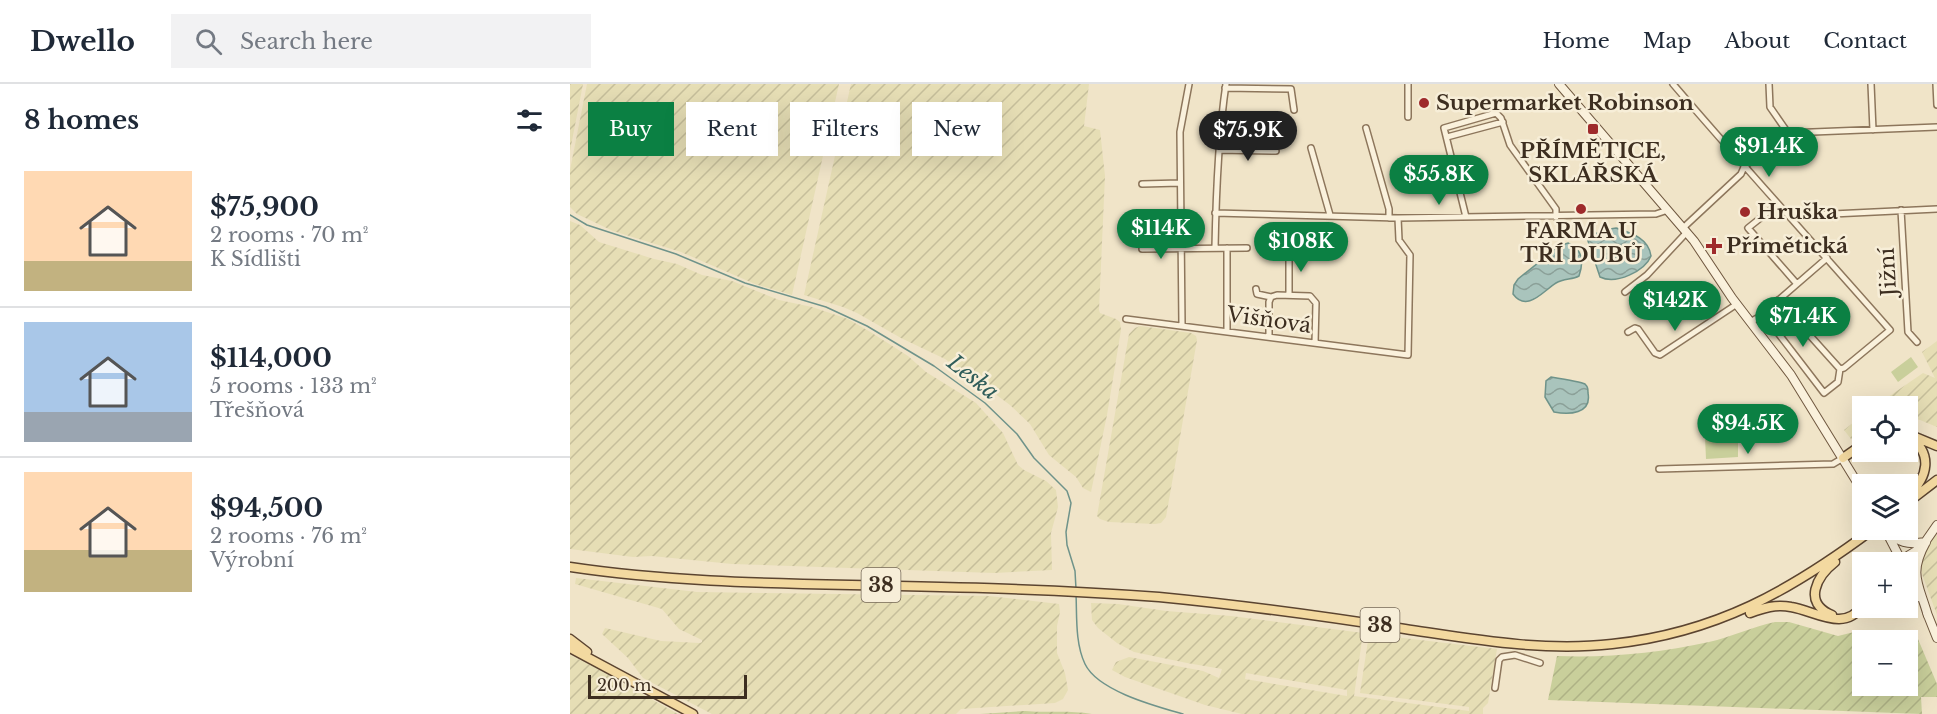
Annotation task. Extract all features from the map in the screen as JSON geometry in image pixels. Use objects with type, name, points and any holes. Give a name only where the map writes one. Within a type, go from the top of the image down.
[{"type":"main road","points":[[1559,84],[1685,230],[1791,375],[1852,474]]},
{"type":"main road","points":[[1918,436],[1937,446]]},
{"type":"main road","points":[[1918,446],[1926,464],[1923,479],[1918,485]]},
{"type":"main road","points":[[1843,458],[1852,452]]},
{"type":"main road","points":[[1918,494],[1937,480]]},
{"type":"main road","points":[[1928,616],[1915,571],[1917,559],[1937,525]]},
{"type":"main road","points":[[1898,540],[1909,544],[1926,542]]},
{"type":"main road","points":[[1852,610],[1841,616],[1833,615],[1823,610],[1815,596],[1816,584],[1821,576],[1832,564],[1854,548],[1856,541]]},
{"type":"main road","name":"38","points":[[570,567],[626,575],[702,581],[1059,590],[1239,606],[1522,644],[1569,646],[1611,645],[1663,636],[1692,629],[1733,614],[1805,577],[1856,541]]},
{"type":"main road","points":[[1915,552],[1926,542]]},
{"type":"main road","points":[[1918,595],[1937,638]]},
{"type":"main road","points":[[1692,629],[1714,626],[1772,606],[1793,607],[1828,618],[1843,620],[1852,616]]},
{"type":"main road","points":[[570,639],[612,669]]},
{"type":"main road","points":[[570,648],[693,714]]},
{"type":"street","points":[[1182,325],[1180,132],[1189,84]]},
{"type":"street","points":[[1408,84],[1408,117]]},
{"type":"street","points":[[1672,84],[1890,330],[1844,368],[1839,369]]},
{"type":"street","points":[[1769,84],[1770,107],[1788,133]]},
{"type":"street","points":[[1871,84],[1873,130]]},
{"type":"street","points":[[1936,84],[1937,105]]},
{"type":"street","points":[[1215,249],[1219,150],[1226,86],[1291,89],[1294,110]]},
{"type":"street","points":[[1466,217],[1444,128],[1496,113],[1503,122],[1510,144],[1556,209],[1556,217]]},
{"type":"street","points":[[1447,137],[1503,122]]},
{"type":"street","points":[[1366,128],[1389,209],[1389,218]]},
{"type":"street","points":[[1625,292],[1647,275],[1685,230],[1741,174],[1744,167],[1788,133],[1937,128]]},
{"type":"street","points":[[1311,148],[1330,215]]},
{"type":"street","points":[[1219,150],[1276,151]]},
{"type":"street","points":[[1142,184],[1180,183]]},
{"type":"street","points":[[1778,204],[1749,228],[1797,284]]},
{"type":"street","points":[[1791,216],[1937,208]]},
{"type":"street","points":[[1215,213],[1389,218],[1556,217],[1656,214],[1668,210]]},
{"type":"street","name":"Jižní","points":[[1900,210],[1908,332],[1917,342]]},
{"type":"street","name":"Višňová","points":[[1126,319],[1408,355],[1410,255],[1399,240],[1398,218]]},
{"type":"street","points":[[1227,248],[1227,331]]},
{"type":"street","points":[[1142,249],[1248,248]]},
{"type":"street","points":[[1289,251],[1289,295]]},
{"type":"street","points":[[1750,321],[1759,317],[1827,258]]},
{"type":"street","points":[[1256,289],[1259,295],[1310,296],[1315,300],[1315,343]]},
{"type":"street","points":[[1269,337],[1271,297]]},
{"type":"street","points":[[1768,320],[1824,393],[1838,382],[1839,369],[1778,300]]},
{"type":"street","points":[[1628,332],[1638,329],[1655,353],[1660,355],[1737,304]]},
{"type":"street","points":[[1659,469],[1833,464],[1843,458]]},
{"type":"street","points":[[1495,688],[1499,660],[1502,657],[1515,655],[1540,663]]},
{"type":"shaded area","points":[[570,84],[583,84],[570,151]]},
{"type":"shaded area","points":[[587,84],[839,84],[835,102],[790,102],[790,156],[823,156],[792,295],[755,284],[681,252],[613,231],[577,214],[570,207],[570,170]]},
{"type":"shaded area","points":[[851,84],[1089,84],[1084,126],[1100,130],[1105,176],[1099,310],[1100,313],[1120,322],[1121,330],[1091,492],[1083,488],[1076,477],[1049,455],[1030,424],[1010,405],[979,382],[945,359],[857,313],[804,295],[835,156],[900,156],[900,102],[847,102]]},
{"type":"shaded area","points":[[570,221],[580,225],[599,242],[677,264],[702,275],[732,281],[779,300],[812,307],[848,319],[908,356],[926,372],[976,403],[1003,433],[1018,465],[1046,481],[1056,490],[1058,507],[1051,533],[1052,570],[994,573],[732,564],[652,556],[633,557],[570,549]]},
{"type":"shaded area","points":[[1140,326],[1191,333],[1196,336],[1197,340],[1166,517],[1161,523],[1155,524],[1109,522],[1097,516],[1129,334]]},
{"type":"shaded area","points":[[1937,341],[1937,427],[1918,420],[1918,396],[1890,396],[1923,373],[1935,378],[1922,352]]},
{"type":"shaded area","points":[[1852,424],[1852,438],[1851,439],[1844,430]]},
{"type":"shaded area","points":[[1937,534],[1937,615],[1922,574],[1921,563],[1924,551]]},
{"type":"shaded area","points":[[576,578],[697,592],[989,596],[1059,604],[1057,653],[1065,673],[1068,690],[1063,699],[1055,703],[961,709],[956,714],[712,714],[643,678],[628,658],[602,634],[605,628],[661,641],[700,643],[702,640],[679,629],[662,609],[575,584]]},
{"type":"shaded area","points":[[1091,603],[1118,604],[1363,633],[1354,696],[1469,711],[1469,707],[1360,693],[1369,634],[1497,649],[1488,703],[1483,708],[1483,714],[1242,714],[1205,705],[1125,677],[1112,670],[1116,662],[1129,657],[1203,671],[1219,678],[1222,669],[1134,652],[1117,643],[1098,628],[1092,620]],"holes":[[[1246,673],[1347,690],[1347,696],[1245,679]]]},
{"type":"shaded area","points":[[570,655],[592,666],[678,714],[570,714]]},
{"type":"green space","points":[[1911,357],[1918,367],[1898,382],[1891,372]]},
{"type":"green space","points":[[1705,437],[1738,437],[1738,457],[1706,459]]},
{"type":"green space","points":[[1775,622],[1789,622],[1838,636],[1852,632],[1852,696],[1918,696],[1918,639],[1937,684],[1937,697],[1921,697],[1922,714],[1548,700],[1557,656],[1633,654],[1717,640]]},
{"type":"green space","points":[[1025,711],[1075,712],[1092,714],[980,714]]},
{"type":"water","points":[[1616,228],[1633,234],[1643,241],[1650,250],[1651,256],[1643,267],[1629,275],[1607,279],[1600,277],[1587,238],[1604,230]]},
{"type":"water","points":[[1568,243],[1577,249],[1581,256],[1579,276],[1559,281],[1535,299],[1524,301],[1518,299],[1513,294],[1514,285],[1518,279],[1559,246]]},
{"type":"water","points":[[1551,377],[1585,384],[1588,390],[1588,400],[1583,409],[1572,413],[1554,412],[1545,397],[1546,381]]},
{"type":"waterway","name":"Leska","points":[[570,215],[587,225],[676,254],[745,283],[826,307],[867,326],[934,366],[985,403],[1017,434],[1034,458],[1067,491],[1071,503],[1066,532],[1067,545],[1075,571],[1076,589]]},
{"type":"waterway","name":"Leska","points":[[1076,594],[1080,647],[1085,664],[1092,674],[1114,690],[1183,714]]},
{"type":"place","name":"Supermarket Robinson","points":[[1424,103]]},
{"type":"place","name":"PŘÍMĚTICE, SKLÁŘSKÁ","points":[[1593,129]]},
{"type":"place","name":"FARMA U TŘÍ DUBŮ","points":[[1581,209]]},
{"type":"place","name":"Hruška","points":[[1745,212]]},
{"type":"place","name":"Přímětická","points":[[1714,246]]}]
